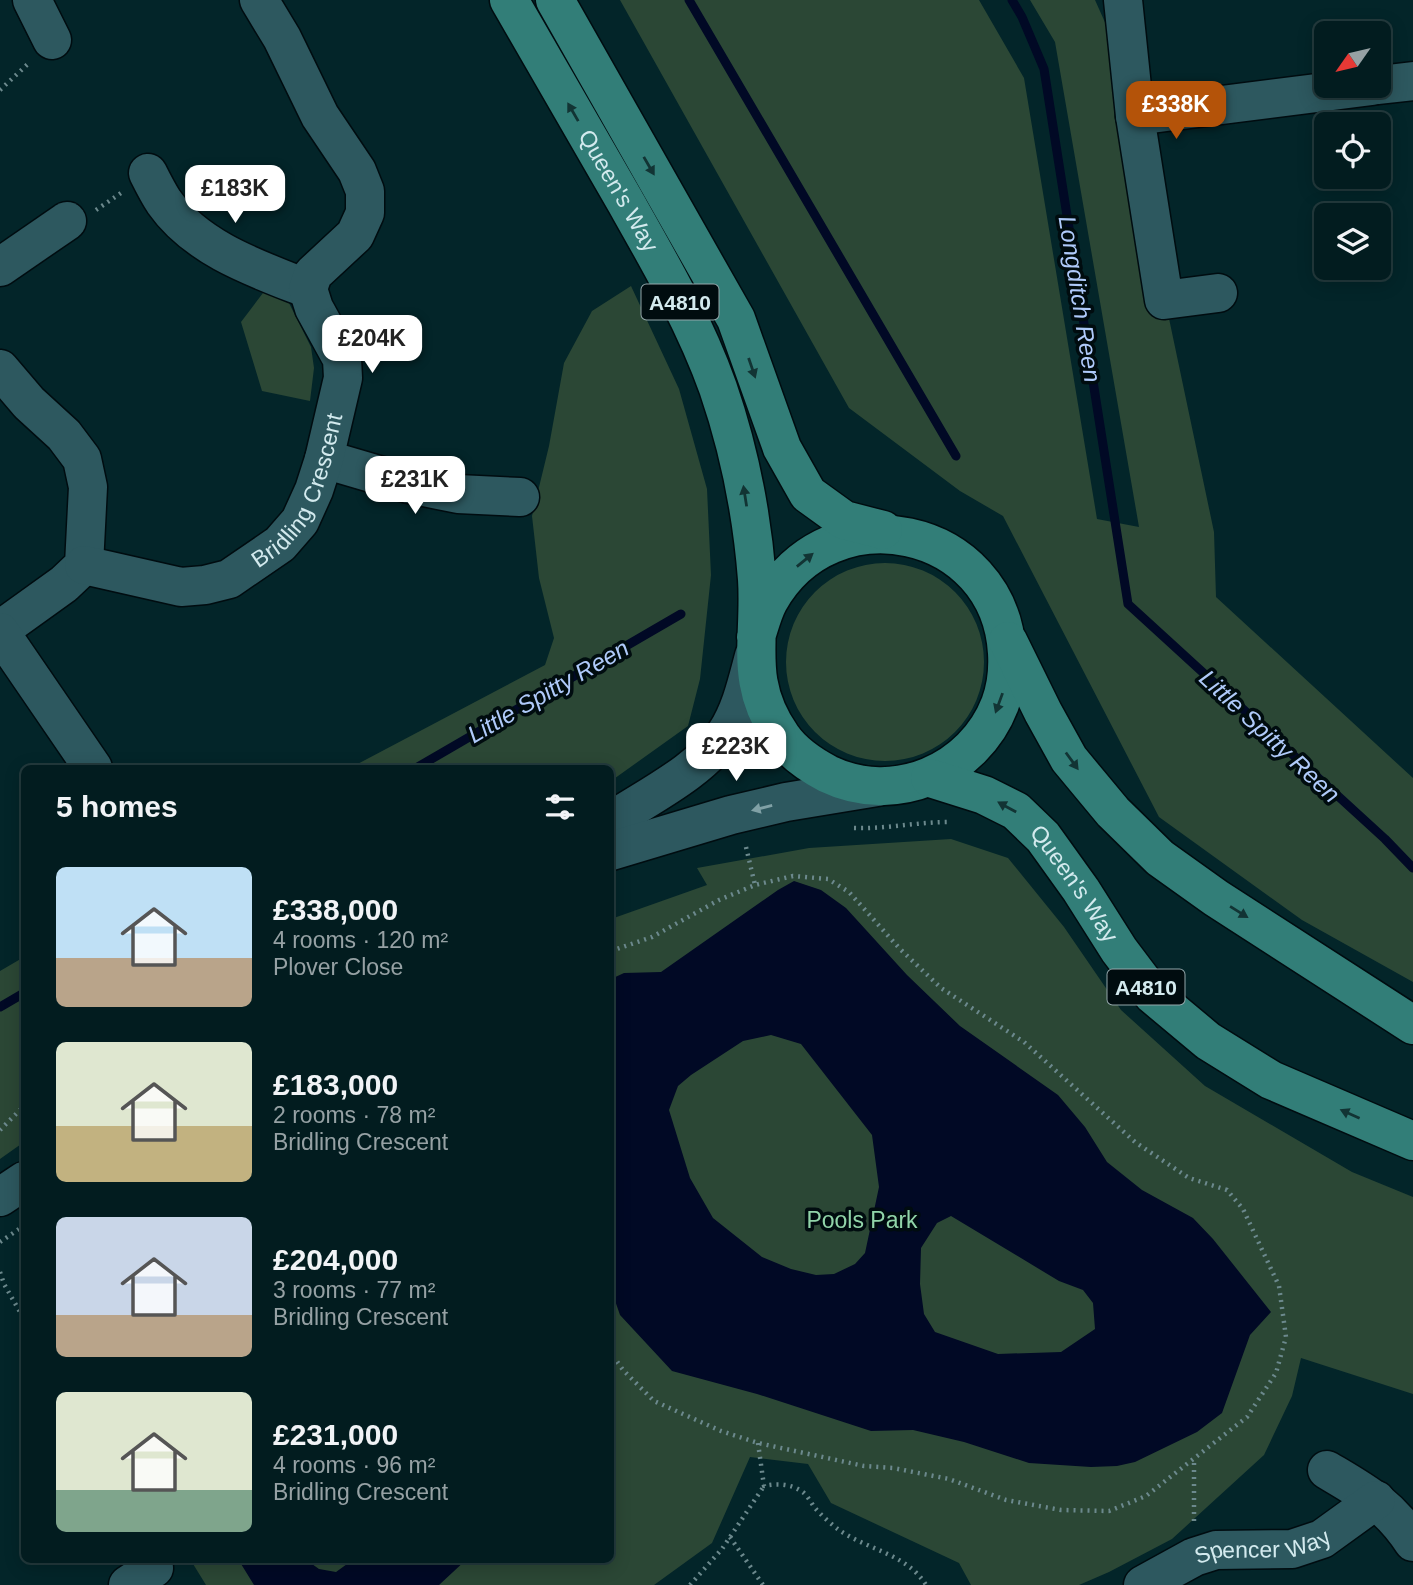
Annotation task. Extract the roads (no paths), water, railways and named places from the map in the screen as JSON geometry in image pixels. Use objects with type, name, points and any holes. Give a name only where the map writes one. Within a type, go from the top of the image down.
[{"type":"main road","name":"Queen's Way","points":[[509,0],[643,233],[688,319],[718,387],[739,459],[750,524],[757,579],[755,672],[764,709],[784,741],[811,765],[843,781],[877,787],[905,785],[930,778],[961,759],[985,733],[1001,703],[1008,669],[1006,636]]},
{"type":"main road","name":"Queen's Way","points":[[555,0],[736,319],[782,448],[808,494],[844,520],[917,539],[950,553],[976,576],[995,604],[1006,636],[1069,759],[1113,812],[1160,858],[1216,898],[1413,1025]]},
{"type":"main road","name":"Queen's Way","points":[[755,647],[767,604],[788,573],[816,551],[848,537],[881,533],[917,539]]},
{"type":"main road","name":"Queen's Way","points":[[930,778],[984,795],[1016,811],[1043,837],[1119,950],[1153,995],[1208,1041],[1271,1080],[1413,1142]]},
{"type":"street","points":[[32,0],[52,40]]},
{"type":"street","points":[[148,173],[164,202],[186,226],[211,246],[308,289],[313,274],[355,235],[365,213],[365,191],[357,171],[320,116],[282,38],[259,0]]},
{"type":"street","points":[[1123,0],[1135,116],[1164,300],[1218,293]]},
{"type":"street","points":[[1391,83],[1413,80]]},
{"type":"street","points":[[1135,116],[1314,93]]},
{"type":"street","points":[[0,267],[67,221]]},
{"type":"street","name":"Bridling Crescent","points":[[83,565],[181,587],[205,585],[229,579],[280,544],[300,521],[324,459],[342,378],[342,359],[314,308],[308,289]]},
{"type":"street","points":[[0,369],[29,403],[64,435],[82,459],[88,487],[83,565],[64,584],[0,631],[91,765]]},
{"type":"street","points":[[324,459],[409,484],[458,494],[520,497]]},
{"type":"street","points":[[614,819],[704,759],[727,732],[741,701],[755,647]]},
{"type":"street","points":[[614,850],[738,827],[786,802],[877,787]]},
{"type":"street","points":[[0,1197],[21,1183]]},
{"type":"street","points":[[1326,1470],[1376,1500],[1400,1522],[1413,1542]]},
{"type":"street","name":"Spencer Way","points":[[1143,1585],[1194,1557],[1216,1550],[1292,1549],[1322,1539],[1376,1500]]},
{"type":"water","points":[[794,881],[821,890],[846,908],[907,975],[960,1026],[1058,1095],[1085,1127],[1107,1162],[1142,1190],[1193,1218],[1271,1312],[1250,1335],[1222,1413],[1197,1432],[1135,1462],[1091,1467],[1029,1463],[964,1442],[913,1430],[871,1431],[757,1394],[672,1371],[620,1315],[614,1298],[614,978],[624,973],[661,972]],"holes":[[[771,1035],[801,1044],[872,1135],[879,1187],[865,1253],[855,1264],[834,1274],[816,1275],[791,1269],[762,1257],[713,1218],[690,1178],[669,1110],[678,1086],[743,1041]],[[951,1216],[1059,1281],[1083,1290],[1093,1303],[1095,1329],[1061,1352],[998,1354],[935,1332],[924,1314],[920,1284],[921,1248],[937,1223]]]},
{"type":"water","points":[[240,1563],[311,1563],[319,1569],[336,1572],[348,1563],[463,1563],[439,1585],[254,1585]]},
{"type":"waterway","points":[[689,0],[956,456]]},
{"type":"waterway","name":"Longditch Reen","points":[[1012,0],[1044,69],[1128,604],[1385,839],[1413,868]]},
{"type":"waterway","name":"Little Spitty Reen","points":[[421,765],[681,614]]},
{"type":"waterway","name":"Little Spitty Reen","points":[[0,1007],[21,995]]},
{"type":"park label","name":"Pools Park","points":[[862,1220]]}]
